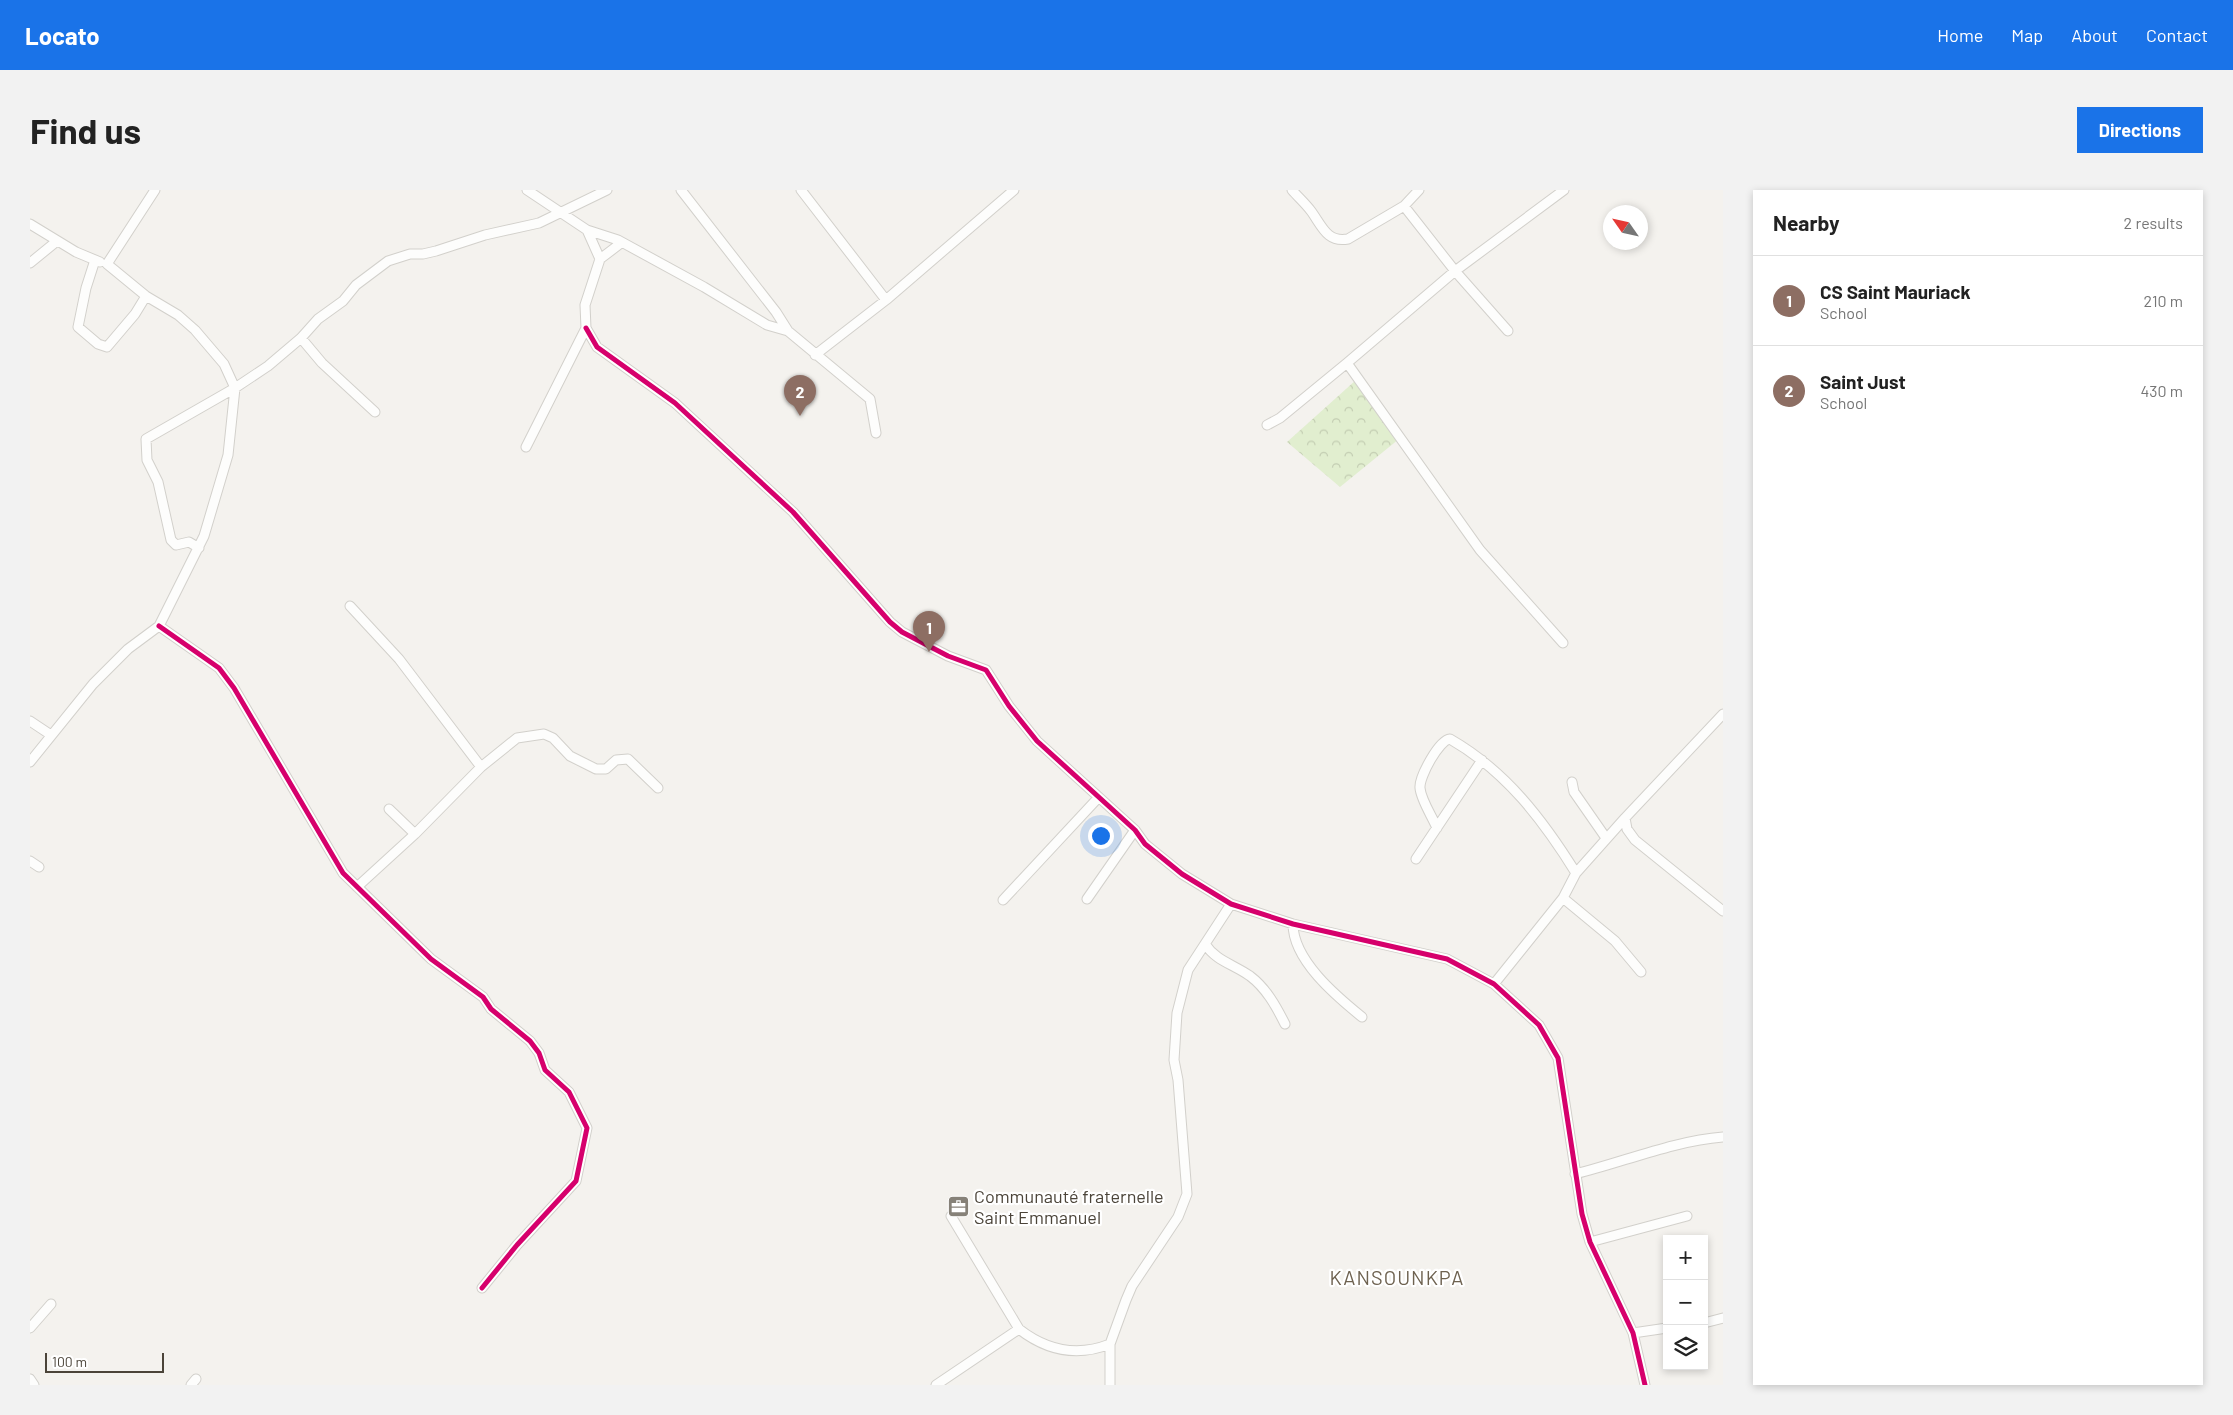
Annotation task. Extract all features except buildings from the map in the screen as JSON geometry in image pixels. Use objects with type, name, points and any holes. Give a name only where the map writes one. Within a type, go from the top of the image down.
[{"type":"street","points":[[107,264],[155,190]]},
{"type":"street","points":[[527,190],[587,230],[621,243],[704,287],[767,325],[788,331]]},
{"type":"street","points":[[199,548],[189,542],[176,545],[171,540],[158,482],[147,460],[146,439],[235,388],[268,366],[301,338],[318,320],[343,301],[356,285],[388,261],[410,254],[436,251],[485,235],[539,223],[607,190]]},
{"type":"street","points":[[681,190],[776,312],[788,331],[870,399],[876,433]]},
{"type":"street","points":[[801,190],[886,300]]},
{"type":"street","points":[[815,355],[886,300],[1014,190]]},
{"type":"street","points":[[1292,190],[1310,210],[1325,232],[1334,240],[1348,239],[1404,206],[1419,190]]},
{"type":"street","points":[[1267,425],[1280,418],[1456,271],[1564,190]]},
{"type":"street","points":[[1404,206],[1456,271],[1508,331]]},
{"type":"street","points":[[30,224],[57,241],[107,264],[146,296],[178,315],[195,330],[224,364],[235,388],[228,455],[209,524],[199,548],[159,626],[128,649],[93,684],[30,762]]},
{"type":"street","points":[[587,230],[600,259]]},
{"type":"street","points":[[30,263],[57,241]]},
{"type":"street","points":[[621,243],[600,259],[585,305],[586,328],[597,347],[675,404],[793,512],[890,622],[902,632],[948,656],[986,670],[1008,706],[1037,741],[1135,830],[1145,844],[1182,874],[1232,904],[1293,924],[1447,959],[1494,984],[1539,1025],[1558,1058],[1575,1174],[1582,1214],[1590,1242],[1633,1333],[1646,1385]]},
{"type":"street","points":[[95,260],[86,288],[78,327],[98,344],[107,347],[135,314],[146,296]]},
{"type":"street","points":[[526,447],[586,328]]},
{"type":"street","points":[[301,338],[322,363],[374,412]]},
{"type":"street","points":[[1347,363],[1480,550],[1562,643]]},
{"type":"street","points":[[350,606],[399,660],[481,767]]},
{"type":"street","points":[[159,626],[219,668],[234,688],[343,873],[431,959],[483,997],[491,1009],[530,1041],[539,1053],[545,1070],[569,1092],[587,1128],[576,1181],[516,1245],[482,1288]]},
{"type":"street","points":[[1494,984],[1564,898],[1576,873],[1606,838],[1723,714]]},
{"type":"street","points":[[30,721],[51,735]]},
{"type":"street","points":[[356,887],[415,834],[481,767],[518,738],[539,733],[553,738],[570,756],[596,769],[606,769],[616,760],[628,759],[658,788]]},
{"type":"street","points":[[1437,828],[1420,787],[1434,754],[1443,742],[1450,739],[1482,760],[1524,799],[1552,835],[1576,873]]},
{"type":"street","points":[[1416,859],[1482,760]]},
{"type":"street","points":[[1572,782],[1574,792],[1606,838]]},
{"type":"street","points":[[1003,900],[1098,798]]},
{"type":"street","points":[[389,809],[415,834]]},
{"type":"street","points":[[1625,818],[1627,829],[1635,840],[1723,911]]},
{"type":"street","points":[[1087,899],[1135,830]]},
{"type":"street","points":[[30,861],[39,867]]},
{"type":"street","points":[[1564,898],[1625,951],[1641,972]]},
{"type":"street","points":[[1110,1385],[1110,1344],[1132,1286],[1178,1217],[1187,1194],[1178,1080],[1174,1060],[1177,1013],[1188,970],[1232,904]]},
{"type":"street","points":[[1293,924],[1298,944],[1314,972],[1334,994],[1362,1017]]},
{"type":"street","points":[[1205,944],[1212,956],[1248,975],[1260,984],[1274,1003],[1285,1024]]},
{"type":"street","points":[[1575,1174],[1622,1162],[1696,1139],[1723,1137]]},
{"type":"street","points":[[951,1216],[1019,1329],[1034,1341],[1051,1348],[1078,1351],[1099,1348],[1110,1344]]},
{"type":"street","points":[[1590,1242],[1687,1216]]},
{"type":"street","points":[[30,1328],[51,1304]]},
{"type":"street","points":[[1708,1321],[1723,1318]]},
{"type":"street","points":[[936,1385],[1019,1329]]},
{"type":"street","points":[[1633,1333],[1663,1329]]},
{"type":"street","points":[[30,1379],[34,1385]]},
{"type":"green space","points":[[1356,380],[1399,439],[1340,487],[1287,442]]},
{"type":"cycle path","points":[[586,328],[597,347],[675,403],[793,512],[890,622],[902,632],[948,656],[986,670],[1009,706],[1037,741],[1135,830],[1145,844],[1182,874],[1231,904],[1293,924],[1447,959],[1494,984],[1539,1025],[1558,1058],[1582,1214],[1590,1242],[1633,1333],[1645,1385]]},
{"type":"cycle path","points":[[159,626],[219,668],[234,688],[343,873],[431,959],[483,997],[491,1009],[530,1041],[539,1053],[545,1070],[569,1092],[587,1128],[576,1181],[517,1245],[482,1288]]},
{"type":"place","name":"Saint Just","points":[[800,416]]},
{"type":"place","name":"CS Saint Mauriack","points":[[929,652]]},
{"type":"place","name":"Communauté fraternelle Saint Emmanuel","points":[[958,1207]]},
{"type":"district","name":"KANSOUNKPA","points":[[1397,1278]]}]
